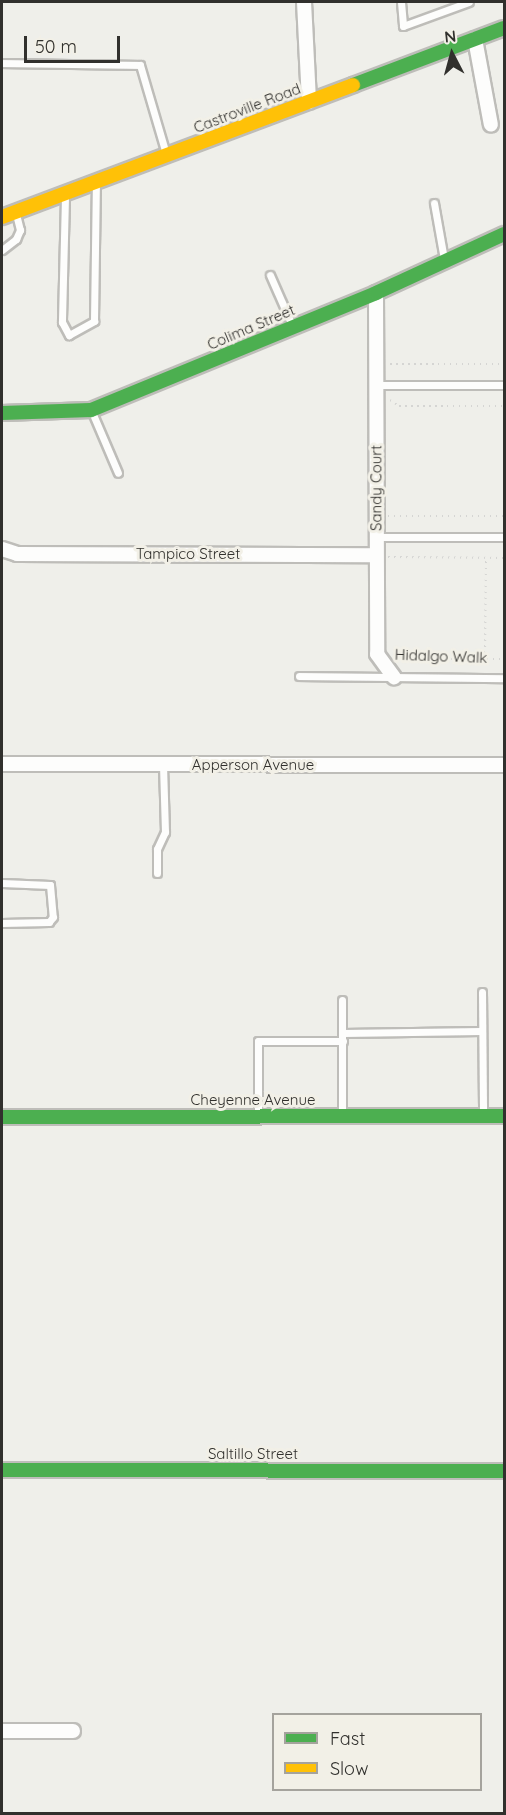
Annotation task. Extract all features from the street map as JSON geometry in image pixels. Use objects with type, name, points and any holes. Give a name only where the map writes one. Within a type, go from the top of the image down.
[{"type":"street","points":[[304,2],[309,102]]},
{"type":"street","name":"Castroville Road","points":[[2,217],[504,28]]},
{"type":"street","points":[[476,39],[491,125]]},
{"type":"street","name":"Colima Street","points":[[2,413],[91,410],[376,293],[504,234]]},
{"type":"street","name":"Sandy Court","points":[[376,293],[376,654]]},
{"type":"street","name":"Tampico Street","points":[[2,549],[17,554],[376,556]]},
{"type":"street","points":[[376,654],[394,676]]},
{"type":"street","name":"Apperson Avenue","points":[[2,764],[504,765]]},
{"type":"street","name":"Cheyenne Avenue","points":[[2,1117],[504,1116]]},
{"type":"street","name":"Saltillo Street","points":[[2,1470],[504,1471]]},
{"type":"street","points":[[2,1731],[73,1731]]},
{"type":"lane","points":[[402,2],[403,26],[469,2]]},
{"type":"lane","points":[[443,2],[443,11]]},
{"type":"lane","points":[[2,63],[140,65],[166,156]]},
{"type":"lane","points":[[65,193],[62,322],[69,335],[94,321],[96,182]]},
{"type":"lane","points":[[434,203],[444,262]]},
{"type":"lane","points":[[2,250],[16,239],[20,230],[16,212]]},
{"type":"lane","points":[[270,275],[293,328]]},
{"type":"lane","points":[[376,385],[503,385]]},
{"type":"lane","points":[[91,410],[118,473]]},
{"type":"lane","points":[[376,537],[504,537]]},
{"type":"lane","points":[[299,676],[504,678]]},
{"type":"lane","points":[[157,873],[157,849],[165,832],[163,764]]},
{"type":"lane","points":[[2,883],[50,885],[53,917],[49,922],[2,923]]},
{"type":"lane","points":[[482,992],[483,1116]]},
{"type":"lane","points":[[342,1000],[342,1116]]},
{"type":"lane","points":[[258,1116],[258,1041],[482,1031]]},
{"type":"path","points":[[376,364],[504,364]]},
{"type":"path","points":[[376,401],[393,400],[399,406],[504,406]]},
{"type":"path","points":[[376,516],[504,516]]},
{"type":"path","points":[[376,556],[504,558]]},
{"type":"path","points":[[485,659],[486,558]]},
{"type":"path","name":"Hidalgo Walk","points":[[376,654],[504,658]]},
{"type":"traffic: fast","points":[[353,85],[504,28]]},
{"type":"traffic: fast","points":[[2,413],[91,410],[376,293],[504,234]]},
{"type":"traffic: fast","points":[[2,1117],[504,1116]]},
{"type":"traffic: fast","points":[[2,1470],[504,1471]]},
{"type":"traffic: slow","points":[[2,217],[353,85]]}]
